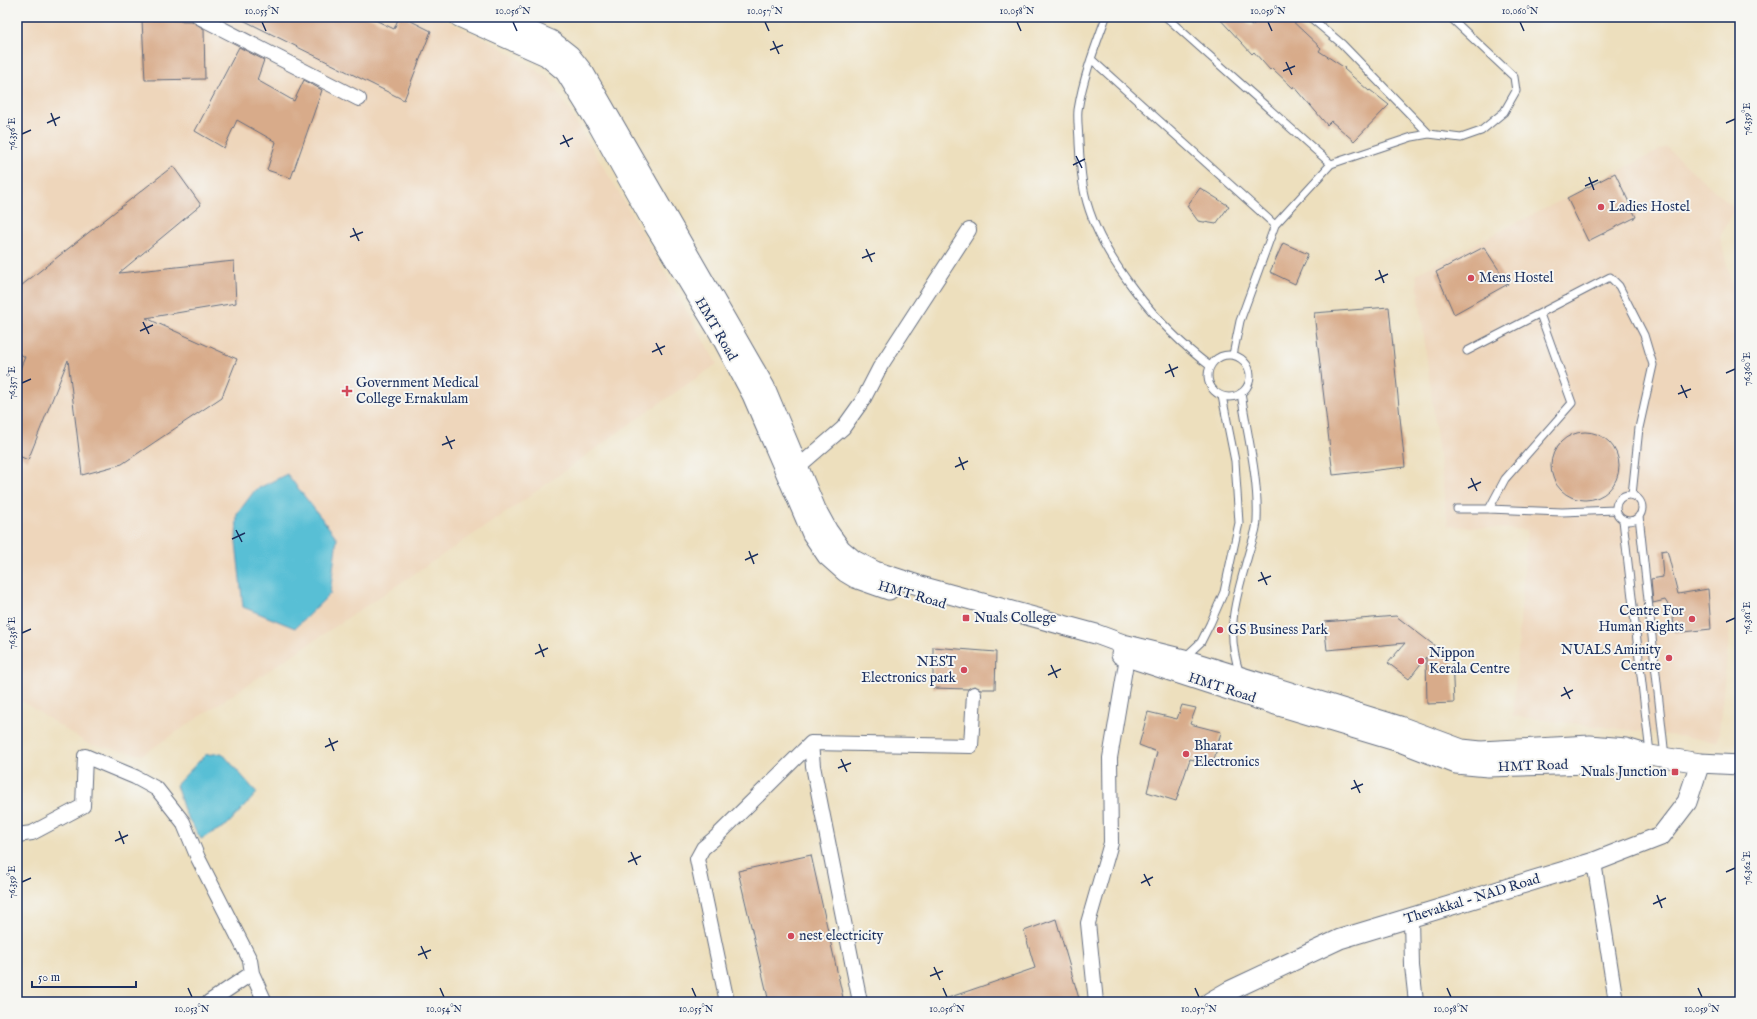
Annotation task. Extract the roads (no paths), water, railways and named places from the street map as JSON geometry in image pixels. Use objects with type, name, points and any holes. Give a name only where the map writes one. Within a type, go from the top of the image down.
[{"type":"main road","name":"HMT Road","points":[[459,17],[546,56],[565,72],[596,122],[653,224],[719,333],[752,395],[812,534],[827,556],[849,566],[875,571],[924,587],[1096,634],[1123,644],[1184,658],[1400,726],[1462,749],[1481,751],[1590,745],[1626,748],[1658,757],[1700,764],[1740,765]]},
{"type":"main road","name":"HMT Road","points":[[499,17],[551,40],[570,55],[585,74],[765,387],[816,509],[828,531],[841,549],[855,578],[893,591],[1064,636],[1256,699],[1402,743],[1456,764],[1488,768],[1628,762],[1658,757]]},
{"type":"main road","name":"Thevakkal - NAD Road","points":[[1210,1002],[1229,991],[1340,939],[1594,862],[1661,836],[1687,802],[1700,764]]},
{"type":"street","points":[[199,17],[359,99]]},
{"type":"street","points":[[798,467],[843,428],[863,400],[880,367],[969,230]]},
{"type":"street","points":[[1096,1002],[1088,923],[1111,843],[1110,758],[1127,657]]},
{"type":"street","points":[[727,1002],[696,859],[703,848],[811,743],[971,746],[974,694]]},
{"type":"street","points":[[811,743],[813,766],[860,1002]]},
{"type":"street","points":[[17,835],[32,833],[83,806],[85,756],[135,777],[157,789],[183,822],[198,858],[250,960],[252,973],[265,1002]]},
{"type":"street","points":[[1594,862],[1616,1002]]},
{"type":"street","points":[[1411,917],[1412,966],[1416,1002]]},
{"type":"street","points":[[209,1002],[252,973]]},
{"type":"lane","points":[[1106,17],[1091,59],[1078,111],[1084,194],[1098,232],[1118,268],[1146,305],[1194,354],[1210,366]]},
{"type":"lane","points":[[1166,17],[1331,164]]},
{"type":"lane","points":[[1310,17],[1342,44],[1429,134]]},
{"type":"lane","points":[[1233,355],[1240,321],[1275,225],[1331,164],[1412,137],[1429,134],[1461,138],[1481,131],[1504,112],[1516,91],[1514,77],[1450,17]]},
{"type":"lane","points":[[1091,59],[1275,225]]},
{"type":"lane","points":[[1467,351],[1610,277],[1619,286],[1644,335],[1653,364],[1639,428],[1632,494]]},
{"type":"lane","points":[[1489,509],[1505,479],[1572,403],[1540,314]]},
{"type":"lane","points":[[1226,354],[1233,355],[1245,362],[1249,368],[1249,382],[1246,389],[1234,396],[1222,396],[1214,392],[1210,386],[1208,372],[1210,366],[1214,360],[1226,354]]},
{"type":"lane","points":[[1240,393],[1255,483],[1258,521],[1234,607],[1232,629],[1235,658],[1241,676]]},
{"type":"lane","points":[[1184,658],[1201,642],[1224,592],[1238,524],[1235,461],[1222,396]]},
{"type":"lane","points":[[1627,494],[1632,494],[1642,503],[1639,516],[1658,757],[1623,520],[1616,510],[1617,502],[1620,498],[1627,494]]},
{"type":"lane","points":[[1457,509],[1562,512],[1616,510]]},
{"type":"lane","points":[[1623,520],[1632,521],[1639,516]]},
{"type":"water","points":[[287,474],[337,538],[330,594],[295,628],[243,607],[236,542],[237,514],[255,490]]},
{"type":"water","points":[[222,753],[257,793],[227,825],[201,839],[185,813],[176,785],[205,755]]},
{"type":"place","name":"Ladies Hostel","points":[[1601,207]]},
{"type":"place","name":"Mens Hostel","points":[[1471,278]]},
{"type":"place","name":"Government Medical College Ernakulam","points":[[347,391]]},
{"type":"place","name":"Nuals College","points":[[966,618]]},
{"type":"place","name":"Centre For Human Rights","points":[[1692,619]]},
{"type":"place","name":"GS Business Park","points":[[1220,630]]},
{"type":"place","name":"NUALS Aminity Centre","points":[[1669,658]]},
{"type":"place","name":"Nippon Kerala Centre","points":[[1421,661]]},
{"type":"place","name":"NEST Electronics park","points":[[964,670]]},
{"type":"place","name":"Bharat Electronics","points":[[1186,754]]},
{"type":"place","name":"Nuals Junction","points":[[1675,772]]},
{"type":"place","name":"nest electricity","points":[[791,936]]}]
